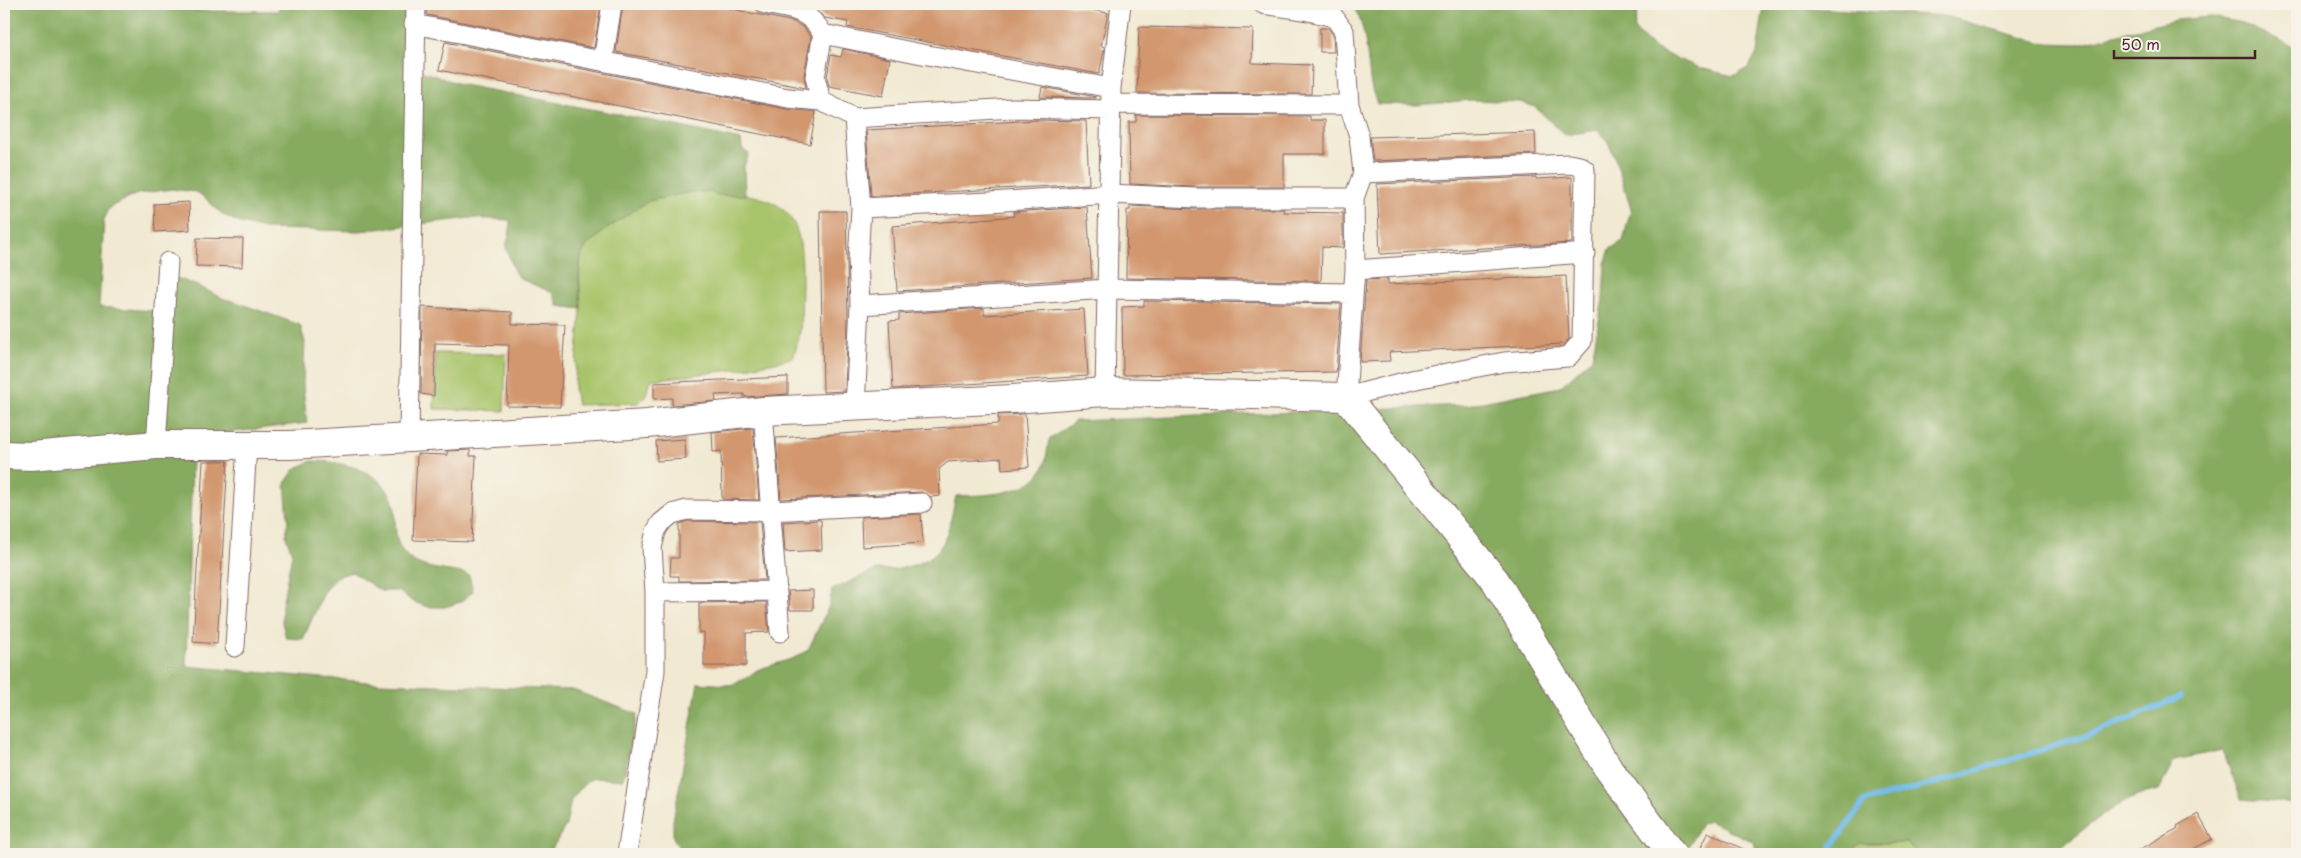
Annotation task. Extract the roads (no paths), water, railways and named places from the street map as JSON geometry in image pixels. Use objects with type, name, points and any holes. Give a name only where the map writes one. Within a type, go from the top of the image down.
[{"type":"street","points":[[409,438],[414,24],[416,4]]},
{"type":"street","points":[[603,61],[612,4]]},
{"type":"street","points":[[766,4],[795,10],[813,18],[823,34],[816,77],[821,101]]},
{"type":"street","points":[[1105,392],[1111,101],[1121,4]]},
{"type":"street","points":[[1263,4],[1334,17],[1344,31],[1349,105],[1359,136],[1363,173],[1354,198],[1355,270],[1346,397],[1495,580],[1609,769],[1672,854]]},
{"type":"street","points":[[414,24],[788,98],[821,101],[854,118],[1111,101],[1349,105]]},
{"type":"street","points":[[823,34],[922,54],[1111,101]]},
{"type":"street","points":[[854,118],[861,208],[858,260],[860,305],[855,408]]},
{"type":"street","points":[[4,455],[32,456],[156,445],[290,445],[647,424],[763,411],[855,408],[1105,392],[1346,397],[1416,379],[1504,362],[1568,357],[1582,341],[1585,170],[1580,166],[1569,164],[1363,173]]},
{"type":"street","points":[[861,208],[1110,194],[1195,198],[1354,198]]},
{"type":"street","points":[[1355,270],[1585,254]]},
{"type":"street","points":[[156,445],[168,262]]},
{"type":"street","points":[[860,305],[1108,289],[1352,293]]},
{"type":"street","points":[[763,411],[780,632]]},
{"type":"street","points":[[236,647],[247,444]]},
{"type":"street","points":[[627,854],[655,671],[655,592],[652,548],[656,531],[661,523],[672,514],[687,510],[770,510],[922,503]]},
{"type":"street","points":[[655,592],[776,591]]},
{"type":"waterway","points":[[1826,854],[1865,801],[1928,785],[2093,734],[2180,697]]}]
